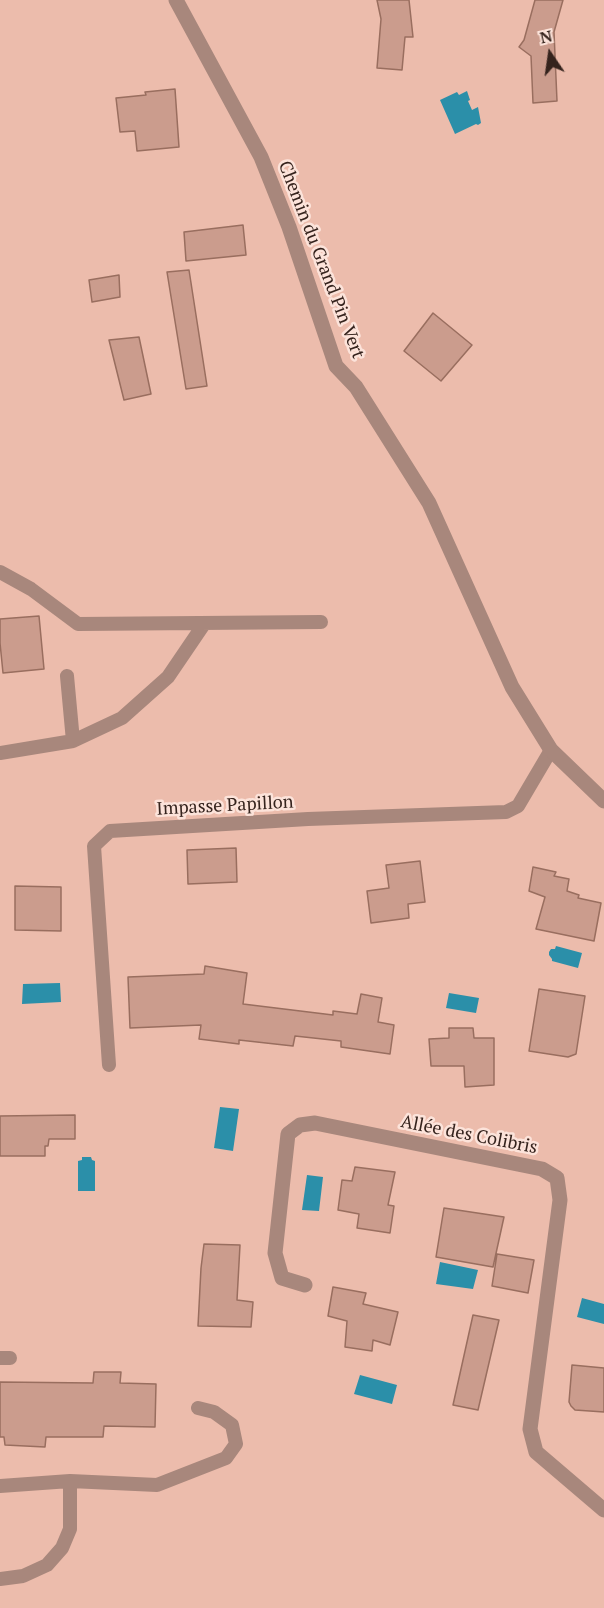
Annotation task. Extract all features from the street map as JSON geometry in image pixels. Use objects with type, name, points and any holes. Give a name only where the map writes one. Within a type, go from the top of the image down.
[{"type":"street","name":"Chemin du Grand Pin Vert","points":[[176,0],[261,157],[336,366],[356,387],[429,503],[512,687],[551,750],[604,801]]},
{"type":"street","name":"Allée des Colibris","points":[[305,1285],[282,1278],[275,1253],[288,1134],[300,1125],[315,1124],[542,1169],[557,1178],[560,1200],[530,1429],[536,1452],[604,1510]]},
{"type":"lane","points":[[0,572],[31,590],[78,624],[321,622]]},
{"type":"lane","points":[[0,753],[73,741],[122,718],[168,678],[204,624]]},
{"type":"lane","points":[[67,676],[73,741]]},
{"type":"lane","name":"Impasse Papillon","points":[[109,1065],[94,846],[110,831],[308,819],[506,812],[518,806],[551,750]]},
{"type":"lane","points":[[0,1486],[70,1481],[157,1485],[226,1458],[236,1444],[232,1425],[214,1412],[198,1408]]},
{"type":"lane","points":[[0,1579],[23,1576],[46,1565],[62,1548],[70,1529],[70,1481]]},
{"type":"water","points":[[467,91],[472,110],[478,107],[481,123],[455,134],[440,100],[457,92],[459,95]]},
{"type":"water","points":[[556,946],[582,953],[578,968],[552,961],[549,952]]},
{"type":"water","points":[[60,983],[61,1002],[22,1004],[23,984]]},
{"type":"water","points":[[449,993],[479,998],[476,1013],[446,1008]]},
{"type":"water","points":[[220,1107],[239,1109],[233,1151],[214,1148]]},
{"type":"water","points":[[82,1157],[91,1157],[95,1161],[95,1191],[78,1191],[78,1161],[82,1160]]},
{"type":"water","points":[[307,1175],[323,1177],[319,1211],[302,1210]]},
{"type":"water","points":[[440,1262],[478,1270],[473,1289],[436,1284]]},
{"type":"water","points":[[582,1298],[604,1304],[604,1324],[577,1317]]},
{"type":"water","points":[[360,1375],[397,1385],[392,1404],[354,1394]]},
{"type":"building","points":[[377,0],[409,0],[413,37],[405,37],[402,70],[377,68],[381,19]]},
{"type":"building","points":[[535,0],[563,0],[554,32],[557,101],[533,103],[531,56],[519,47],[524,40]]},
{"type":"building","points":[[175,89],[179,147],[137,151],[135,131],[120,132],[116,98]]},
{"type":"building","points":[[243,225],[246,255],[186,261],[184,232]]},
{"type":"building","points":[[189,270],[207,386],[186,389],[167,272]]},
{"type":"building","points":[[119,275],[120,297],[92,302],[89,280]]},
{"type":"building","points":[[433,313],[472,345],[441,381],[404,351]]},
{"type":"building","points":[[139,337],[151,394],[124,400],[109,340]]},
{"type":"building","points":[[39,616],[44,669],[3,673],[0,619]]},
{"type":"building","points":[[236,848],[237,882],[188,884],[187,850]]},
{"type":"building","points":[[420,861],[425,902],[408,904],[409,918],[371,923],[367,891],[389,888],[386,865]]},
{"type":"building","points":[[533,867],[556,872],[554,876],[569,879],[567,891],[579,895],[578,898],[601,903],[594,941],[536,929],[545,897],[529,891]]},
{"type":"building","points":[[15,886],[61,887],[61,931],[15,930]]},
{"type":"building","points":[[205,966],[247,973],[243,1004],[333,1015],[333,1011],[357,1014],[361,994],[382,998],[378,1022],[394,1025],[390,1054],[341,1047],[341,1041],[295,1036],[293,1046],[239,1040],[239,1044],[199,1039],[201,1025],[130,1028],[128,977],[204,974]]},
{"type":"building","points":[[539,989],[585,996],[576,1054],[568,1057],[529,1051]]},
{"type":"building","points":[[449,1028],[473,1028],[474,1038],[494,1038],[494,1085],[465,1087],[464,1066],[431,1066],[429,1039],[449,1038]]},
{"type":"building","points":[[75,1115],[75,1139],[49,1139],[48,1146],[45,1146],[45,1156],[0,1156],[0,1116]]},
{"type":"building","points":[[355,1167],[395,1172],[388,1205],[394,1206],[390,1233],[357,1228],[359,1214],[338,1210],[342,1180],[352,1181]]},
{"type":"building","points":[[444,1208],[504,1217],[493,1267],[436,1257]]},
{"type":"building","points":[[204,1244],[240,1245],[237,1300],[253,1302],[251,1327],[198,1326]]},
{"type":"building","points":[[497,1254],[534,1260],[528,1293],[492,1286]]},
{"type":"building","points":[[333,1287],[366,1293],[363,1304],[398,1312],[390,1345],[373,1340],[372,1351],[345,1347],[347,1321],[328,1316]]},
{"type":"building","points":[[473,1315],[499,1320],[478,1410],[453,1405]]},
{"type":"building","points":[[572,1365],[604,1368],[604,1412],[575,1410],[571,1406],[569,1402]]},
{"type":"building","points":[[94,1372],[121,1372],[120,1383],[156,1384],[155,1427],[104,1426],[103,1437],[46,1437],[45,1447],[5,1445],[4,1437],[0,1437],[0,1382],[93,1383]]}]
